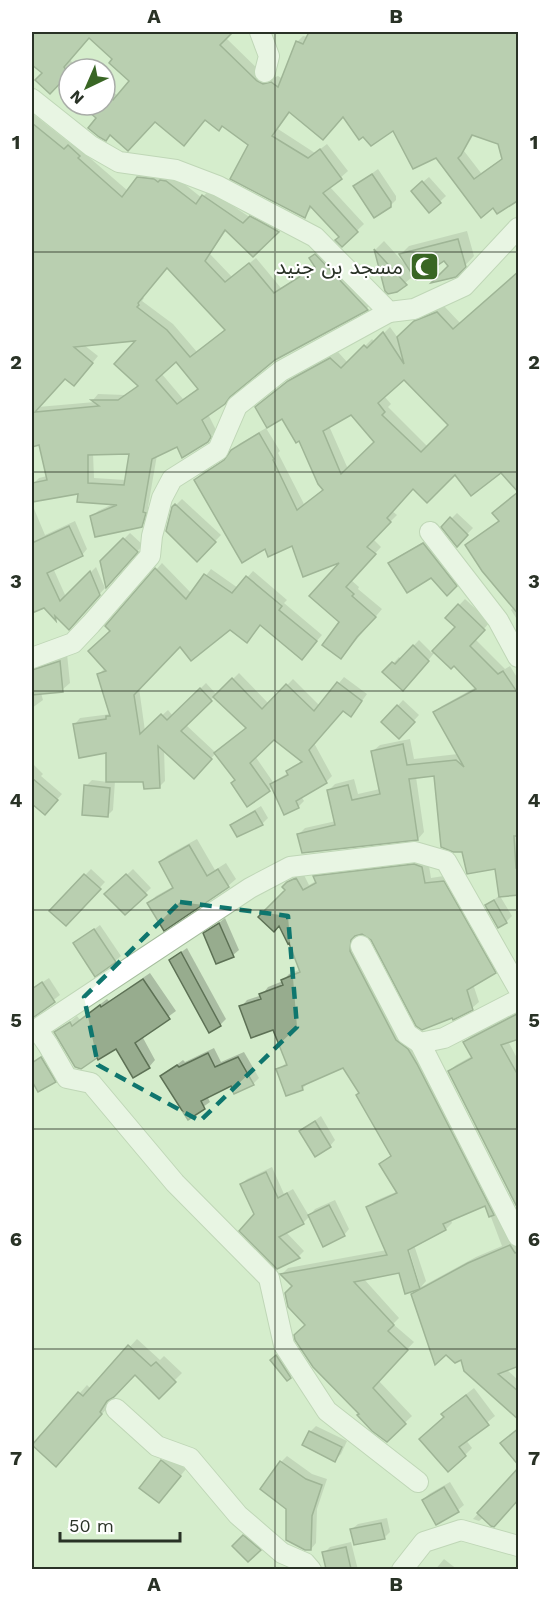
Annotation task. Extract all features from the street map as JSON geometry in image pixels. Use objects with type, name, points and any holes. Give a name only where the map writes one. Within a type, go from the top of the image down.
[{"type":"street","points":[[260,32],[269,56],[265,72]]},
{"type":"street","points":[[32,99],[91,146],[119,162],[176,170],[218,186],[315,237],[389,312]]},
{"type":"street","points":[[32,658],[73,643],[150,556],[152,536],[162,498],[172,479],[218,450],[237,406],[281,370],[389,312],[414,309],[464,286],[519,228]]},
{"type":"street","points":[[430,532],[498,620],[519,657]]},
{"type":"street","points":[[418,1482],[327,1411],[284,1345],[269,1278],[175,1183],[91,1083],[67,1078],[37,1029],[250,888],[290,867],[415,852],[446,861],[519,988]]},
{"type":"street","points":[[361,946],[407,1034],[420,1043],[519,1236]]},
{"type":"street","points":[[420,1043],[444,1038],[519,1000]]},
{"type":"street","points":[[116,1409],[157,1446],[190,1458],[238,1515],[282,1553],[304,1563],[311,1569]]},
{"type":"street","points":[[402,1569],[424,1542],[461,1530],[519,1546]]},
{"type":"highlighted area","points":[[180,902],[288,916],[297,1027],[200,1121],[98,1065],[84,997]]},
{"type":"building","points":[[32,32],[233,32],[220,45],[257,81],[263,84],[271,82],[278,87],[296,41],[303,44],[309,32],[519,32],[519,200],[497,214],[493,208],[481,218],[436,158],[413,169],[393,131],[371,146],[363,137],[359,140],[343,117],[323,140],[289,112],[272,136],[308,158],[320,149],[342,179],[323,193],[358,232],[342,247],[335,240],[339,237],[310,206],[305,218],[230,179],[248,145],[222,126],[219,131],[205,120],[184,146],[155,122],[128,151],[110,135],[106,141],[88,128],[95,117],[117,117],[117,95],[129,81],[117,70],[117,57],[110,57],[89,38],[73,57],[57,57],[57,87],[50,94],[35,80],[42,73],[32,65]],"holes":[[[472,135],[498,144],[502,159],[474,179],[458,158]]]},
{"type":"building","points":[[32,123],[64,149],[68,145],[80,156],[78,158],[122,197],[137,177],[154,179],[158,182],[166,181],[196,204],[202,195],[243,223],[250,216],[279,232],[253,257],[225,230],[205,261],[225,282],[249,263],[274,293],[315,267],[309,258],[315,254],[368,310],[275,360],[230,397],[225,404],[202,420],[211,437],[208,442],[182,458],[177,447],[152,459],[143,512],[146,513],[142,527],[95,537],[90,516],[117,505],[77,502],[78,494],[32,502],[32,483],[47,480],[39,445],[32,447]],"holes":[[[167,268],[225,330],[190,357],[167,330],[137,307]],[[135,341],[114,364],[138,386],[118,400],[91,400],[99,406],[35,412],[65,379],[74,386],[93,363],[74,347]],[[176,362],[198,389],[177,404],[156,380]],[[129,454],[124,485],[88,483],[88,455]]]},
{"type":"building","points":[[372,174],[391,202],[391,207],[374,218],[353,186]]},
{"type":"building","points":[[422,181],[441,203],[429,213],[411,191]]},
{"type":"building","points":[[458,239],[466,267],[456,277],[431,283],[448,266],[444,261],[416,280],[399,254]]},
{"type":"building","points":[[374,249],[407,285],[397,292],[388,294],[385,291]]},
{"type":"building","points":[[519,271],[519,615],[482,571],[465,545],[499,521],[492,513],[518,492],[501,473],[471,496],[455,475],[427,503],[413,489],[387,518],[391,522],[367,547],[376,554],[346,587],[354,594],[352,596],[376,617],[341,659],[322,645],[339,622],[309,596],[339,563],[303,577],[292,546],[268,557],[265,549],[242,563],[194,480],[224,460],[231,450],[259,433],[274,459],[297,510],[323,490],[318,484],[299,441],[296,443],[282,419],[267,428],[255,407],[288,381],[330,358],[341,368],[364,345],[367,348],[383,332],[404,364],[397,337],[414,321],[437,312],[453,329]],"holes":[[[404,380],[448,425],[421,452],[382,415],[385,412],[378,403]],[[351,415],[374,442],[341,474],[323,431]]]},
{"type":"building","points":[[175,504],[216,542],[197,562],[166,531],[172,507]]},
{"type":"building","points":[[450,517],[468,535],[457,547],[441,527]]},
{"type":"building","points":[[69,526],[83,556],[47,573],[60,601],[90,571],[100,595],[69,630],[55,616],[56,621],[44,608],[32,613],[32,543]]},
{"type":"building","points":[[123,538],[138,552],[106,588],[100,561]]},
{"type":"building","points":[[423,543],[457,586],[447,596],[431,578],[407,593],[388,563]]},
{"type":"building","points":[[155,568],[186,599],[204,574],[232,593],[246,576],[282,606],[279,610],[317,641],[302,660],[260,625],[247,643],[230,630],[191,661],[180,647],[134,695],[140,734],[161,714],[167,720],[200,688],[212,701],[181,731],[212,759],[194,779],[158,746],[160,788],[144,789],[143,782],[106,782],[106,753],[79,758],[73,724],[106,719],[106,716],[110,716],[97,674],[106,671],[88,651],[110,631],[105,626]]},
{"type":"building","points":[[458,604],[485,630],[470,646],[498,674],[503,671],[519,695],[519,836],[514,836],[516,868],[519,868],[519,895],[499,897],[495,869],[467,874],[462,852],[453,852],[441,847],[434,776],[409,779],[418,840],[302,853],[297,834],[335,825],[327,790],[348,785],[352,800],[380,794],[371,751],[403,744],[407,765],[456,760],[464,767],[433,712],[476,689],[454,666],[451,669],[432,651],[455,627],[445,618]]},
{"type":"building","points":[[413,645],[429,661],[403,691],[382,672],[392,662],[395,664]]},
{"type":"building","points":[[60,661],[63,692],[32,695],[32,670]]},
{"type":"building","points":[[232,678],[262,709],[286,684],[314,711],[337,682],[362,701],[351,717],[343,711],[309,750],[327,783],[296,801],[299,808],[284,815],[270,784],[288,775],[286,771],[302,762],[274,740],[250,763],[270,791],[247,807],[231,783],[235,780],[214,753],[246,728],[213,697]]},
{"type":"building","points":[[397,705],[415,722],[399,739],[381,722]]},
{"type":"building","points":[[32,778],[58,800],[45,815],[32,804]]},
{"type":"building","points":[[84,785],[110,788],[108,817],[82,815]]},
{"type":"building","points":[[255,811],[263,825],[237,837],[230,825]]},
{"type":"building","points":[[189,845],[207,876],[218,869],[229,887],[164,931],[147,903],[173,888],[159,862]]},
{"type":"building","points":[[414,864],[422,867],[425,883],[444,881],[496,973],[467,990],[473,1010],[453,1020],[452,1018],[422,1030],[416,1026],[371,940],[362,934],[355,936],[351,940],[350,951],[396,1040],[408,1049],[417,1064],[494,1215],[489,1217],[485,1206],[443,1224],[446,1230],[408,1250],[420,1289],[405,1294],[399,1273],[354,1282],[394,1325],[388,1331],[408,1350],[373,1388],[406,1424],[387,1442],[372,1431],[357,1415],[359,1414],[313,1367],[295,1340],[294,1335],[305,1325],[288,1307],[285,1293],[292,1286],[280,1274],[387,1255],[366,1207],[397,1193],[379,1164],[391,1156],[356,1095],[359,1093],[343,1068],[302,1086],[303,1090],[286,1096],[276,1069],[287,1065],[273,1030],[251,1038],[239,1006],[261,999],[259,994],[283,985],[281,980],[300,972],[289,943],[279,926],[274,932],[258,917],[285,890],[282,887],[287,882],[296,878],[303,890],[316,883],[313,876]]},
{"type":"building","points":[[84,874],[101,889],[66,926],[49,911]]},
{"type":"building","points":[[126,874],[147,895],[125,915],[104,894]]},
{"type":"building","points":[[494,900],[507,923],[498,928],[485,905]]},
{"type":"building","points":[[219,923],[234,957],[216,964],[203,933]]},
{"type":"building","points":[[94,929],[116,962],[95,977],[73,943]]},
{"type":"building","points":[[181,952],[221,1026],[209,1033],[169,960]]},
{"type":"building","points":[[143,979],[170,1019],[135,1043],[150,1068],[133,1078],[116,1049],[81,1069],[75,1067],[54,1032],[70,1022],[72,1026],[100,1005],[101,1007]]},
{"type":"building","points":[[42,982],[55,1002],[34,1017],[32,989]]},
{"type":"building","points":[[519,1013],[519,1039],[501,1045],[519,1077],[519,1204],[516,1205],[448,1071],[472,1058],[463,1042]]},
{"type":"building","points":[[208,1053],[215,1067],[238,1057],[254,1085],[234,1094],[231,1086],[201,1101],[205,1109],[188,1120],[160,1076],[177,1065],[179,1067]]},
{"type":"building","points":[[41,1057],[56,1082],[38,1092],[32,1081],[32,1063]]},
{"type":"building","points":[[315,1121],[331,1147],[315,1157],[299,1131]]},
{"type":"building","points":[[266,1172],[278,1198],[287,1193],[304,1224],[279,1237],[300,1258],[277,1269],[239,1231],[254,1214],[240,1184]]},
{"type":"building","points":[[329,1205],[345,1236],[323,1247],[308,1215]]},
{"type":"building","points":[[510,1245],[515,1253],[519,1251],[519,1366],[498,1374],[519,1392],[519,1420],[464,1371],[461,1360],[455,1363],[446,1355],[435,1365],[411,1294],[468,1263]]},
{"type":"building","points":[[128,1345],[151,1366],[156,1362],[176,1382],[159,1399],[135,1375],[114,1397],[107,1401],[100,1412],[102,1414],[56,1467],[32,1445],[78,1392],[83,1396]]},
{"type":"building","points":[[276,1355],[291,1378],[287,1381],[270,1360]]},
{"type":"building","points":[[466,1395],[489,1425],[459,1447],[466,1456],[448,1472],[419,1439],[444,1417],[441,1414]]},
{"type":"building","points":[[519,1428],[519,1466],[500,1443]]},
{"type":"building","points":[[309,1431],[342,1447],[335,1462],[302,1445]]},
{"type":"building","points":[[161,1460],[181,1476],[159,1503],[139,1488]]},
{"type":"building","points":[[280,1461],[306,1479],[322,1485],[312,1516],[311,1550],[305,1550],[286,1540],[286,1509],[260,1489]]},
{"type":"building","points":[[519,1467],[519,1499],[494,1527],[491,1526],[477,1513]]},
{"type":"building","points":[[444,1487],[459,1512],[436,1525],[422,1500]]},
{"type":"building","points":[[381,1523],[385,1539],[354,1545],[350,1529]]},
{"type":"building","points":[[243,1535],[261,1550],[248,1562],[232,1546]]},
{"type":"building","points":[[346,1547],[351,1569],[326,1569],[322,1552]]},
{"type":"place","name":"مسجد بن جنيد","points":[[424,267]]}]
